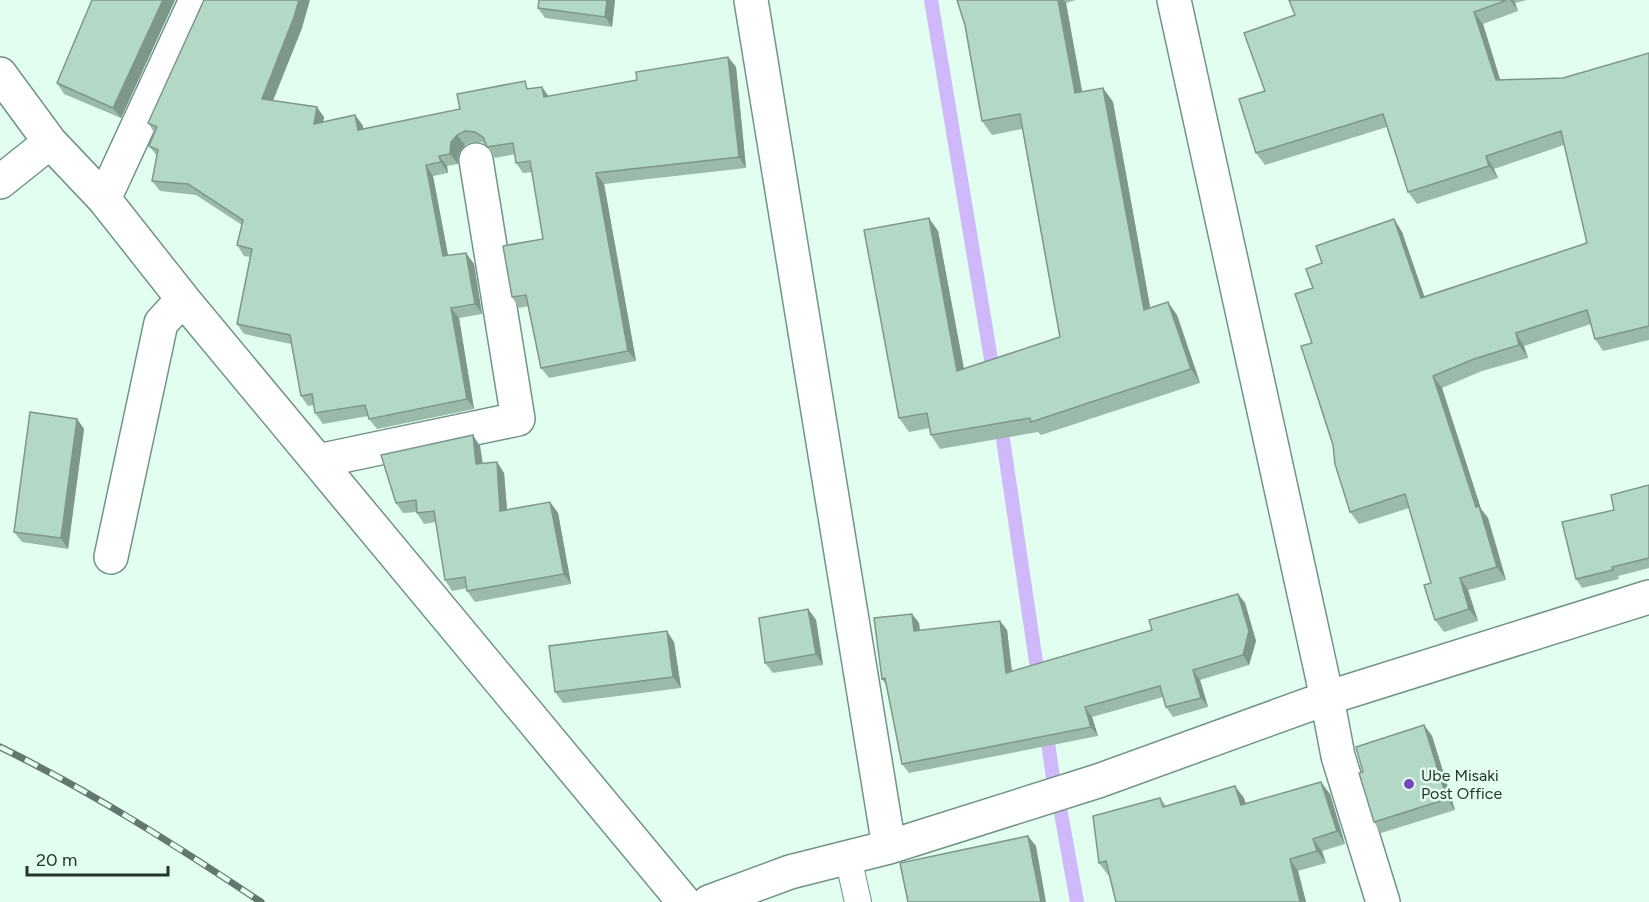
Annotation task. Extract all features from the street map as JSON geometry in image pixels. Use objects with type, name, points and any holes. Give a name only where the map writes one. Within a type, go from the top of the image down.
[{"type":"street","points":[[104,199],[196,0]]},
{"type":"street","points":[[751,0],[889,847]]},
{"type":"street","points":[[1174,0],[1338,756],[1383,902]]},
{"type":"street","points":[[0,74],[50,142],[104,199],[183,299],[684,902]]},
{"type":"street","points":[[0,182],[50,142]]},
{"type":"street","points":[[318,461],[518,419],[476,160]]},
{"type":"street","points":[[111,556],[162,323],[183,299]]},
{"type":"street","points":[[709,902],[790,872],[889,847],[1098,781],[1327,698],[1649,597]]},
{"type":"lane","points":[[848,856],[858,902]]},
{"type":"building","points":[[92,0],[163,0],[113,108],[57,83]]},
{"type":"building","points":[[204,0],[299,0],[262,99],[317,107],[314,124],[355,115],[358,130],[460,109],[457,94],[525,81],[527,89],[542,87],[544,97],[637,80],[636,72],[728,57],[739,157],[596,173],[628,351],[541,368],[526,295],[512,297],[503,246],[543,239],[530,161],[516,163],[513,143],[487,147],[483,137],[475,132],[465,131],[457,135],[451,142],[450,154],[439,156],[441,162],[426,165],[443,256],[466,253],[475,304],[451,308],[467,399],[369,419],[365,405],[315,413],[312,394],[301,396],[290,335],[237,324],[252,249],[237,245],[243,220],[188,184],[152,181],[158,150],[149,146],[157,127],[148,123]]},
{"type":"building","points":[[539,0],[607,0],[605,17],[538,8]]},
{"type":"building","points":[[957,0],[1058,0],[1075,93],[1103,88],[1144,310],[1168,302],[1191,369],[1031,422],[1030,418],[931,435],[927,413],[899,418],[864,230],[929,218],[957,371],[1060,337],[1020,114],[982,121],[965,25]]},
{"type":"building","points":[[1289,0],[1507,0],[1474,12],[1496,80],[1563,78],[1649,53],[1649,326],[1595,339],[1587,310],[1516,333],[1519,345],[1474,359],[1433,376],[1476,507],[1479,506],[1497,567],[1460,578],[1469,609],[1435,620],[1424,585],[1431,583],[1405,494],[1350,512],[1335,464],[1333,445],[1301,346],[1312,343],[1295,294],[1313,288],[1306,269],[1322,263],[1316,246],[1394,219],[1421,298],[1587,243],[1561,131],[1486,156],[1489,166],[1408,192],[1383,114],[1256,153],[1239,99],[1265,91],[1244,33],[1295,15]]},
{"type":"building","points":[[30,412],[77,419],[61,538],[14,532]]},
{"type":"building","points":[[473,435],[476,464],[497,462],[500,511],[550,502],[564,574],[467,591],[465,577],[445,580],[434,511],[417,513],[416,500],[396,503],[381,455]]},
{"type":"building","points":[[1649,485],[1649,558],[1576,579],[1562,522],[1614,510],[1611,495]]},
{"type":"building","points":[[1238,594],[1249,631],[1243,655],[1193,670],[1201,698],[1166,707],[1160,686],[1085,707],[1091,727],[902,764],[885,678],[882,679],[874,618],[912,614],[914,631],[1000,621],[1006,673],[1152,630],[1149,620]]},
{"type":"building","points":[[808,609],[816,654],[765,663],[759,618]]},
{"type":"building","points":[[667,631],[673,677],[555,692],[549,646]]},
{"type":"building","points":[[1424,725],[1447,799],[1374,822],[1359,773],[1363,772],[1356,747]]},
{"type":"building","points":[[1321,782],[1337,831],[1313,839],[1317,851],[1290,859],[1300,902],[1116,902],[1106,861],[1099,863],[1093,816],[1160,798],[1163,807],[1235,786],[1241,805]]},
{"type":"building","points":[[1028,836],[1041,902],[908,902],[900,863]]},
{"type":"waterway","points":[[931,0],[994,377]]},
{"type":"waterway","points":[[1000,419],[1039,682]]},
{"type":"waterway","points":[[1046,728],[1054,785]]},
{"type":"waterway","points":[[1061,813],[1077,902]]},
{"type":"railway","points":[[0,747],[134,820],[261,902]]},
{"type":"place","name":"Ube Misaki Post Office","points":[[1409,784]]}]
